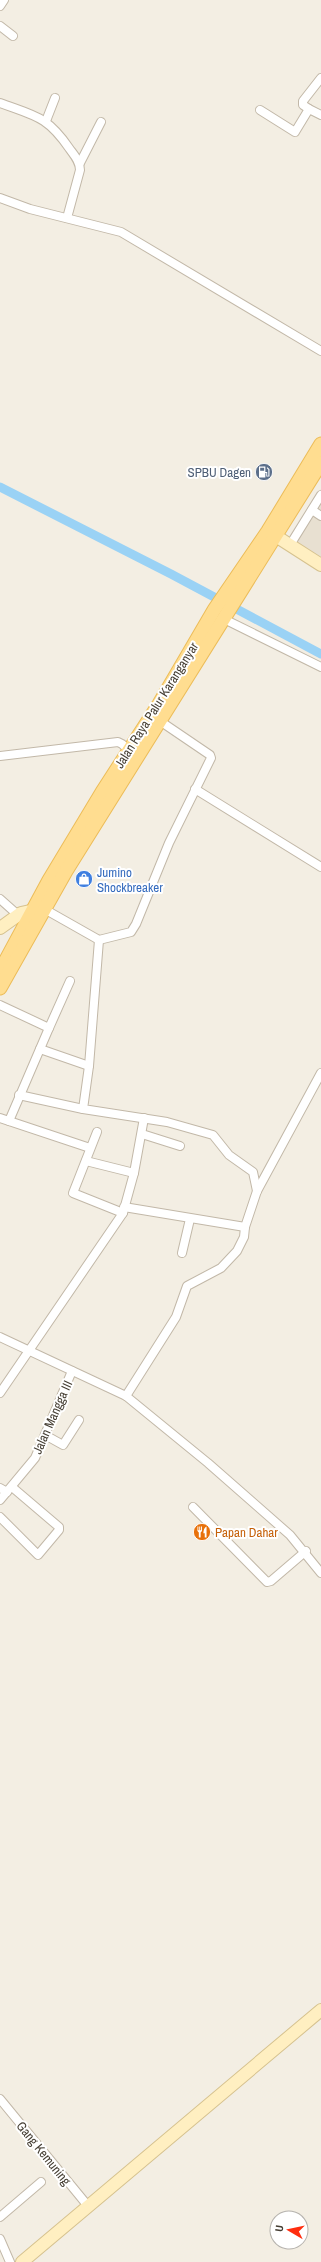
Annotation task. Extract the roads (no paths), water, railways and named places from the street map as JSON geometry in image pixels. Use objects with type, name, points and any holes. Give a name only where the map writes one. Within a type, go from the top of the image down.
[{"type":"main road","name":"Jalan Raya Palur Karanganyar","points":[[272,534],[321,444]]},
{"type":"main road","name":"Jalan Raya Palur Karanganyar","points":[[0,971],[66,871],[133,754],[226,616],[232,596],[272,534],[321,463]]},
{"type":"main road","name":"Jalan Raya Palur Karanganyar","points":[[156,718],[214,610],[232,596]]},
{"type":"main road","name":"Jalan Raya Palur Karanganyar","points":[[0,988],[41,909]]},
{"type":"street","points":[[0,6],[4,0]]},
{"type":"street","points":[[0,26],[12,36]]},
{"type":"street","points":[[321,78],[303,102],[303,105],[321,115]]},
{"type":"street","points":[[46,121],[56,98]]},
{"type":"street","points":[[0,103],[46,121],[57,130],[80,163]]},
{"type":"street","points":[[260,110],[295,132],[309,109]]},
{"type":"street","points":[[67,218],[80,170],[80,163],[101,122]]},
{"type":"street","points":[[0,198],[30,209],[121,232],[321,351]]},
{"type":"street","points":[[290,545],[321,495]]},
{"type":"street","points":[[312,510],[321,516]]},
{"type":"street","points":[[272,534],[321,565]]},
{"type":"street","points":[[226,616],[321,667]]},
{"type":"street","points":[[0,928],[18,915],[41,909],[99,940],[126,934],[134,929],[169,843],[211,756],[156,718]]},
{"type":"street","points":[[0,756],[118,742],[133,754]]},
{"type":"street","points":[[195,789],[321,867]]},
{"type":"street","points":[[0,899],[18,915]]},
{"type":"street","points":[[83,1109],[89,1066],[99,940]]},
{"type":"street","points":[[9,1122],[70,981]]},
{"type":"street","points":[[0,1004],[49,1028]]},
{"type":"street","points":[[40,1049],[89,1066]]},
{"type":"street","points":[[126,1396],[176,1317],[187,1286],[225,1265],[244,1237],[245,1227],[257,1191],[321,1073]]},
{"type":"street","points":[[19,1096],[83,1109],[167,1122],[215,1136],[229,1155],[253,1172],[257,1191]]},
{"type":"street","points":[[0,1118],[90,1148]]},
{"type":"street","points":[[0,1393],[123,1210],[134,1173],[144,1118]]},
{"type":"street","points":[[97,1132],[73,1193],[123,1210],[245,1227]]},
{"type":"street","points":[[142,1134],[180,1146]]},
{"type":"street","points":[[86,1161],[134,1173]]},
{"type":"street","points":[[182,1253],[190,1219]]},
{"type":"street","points":[[0,1337],[126,1396],[208,1462],[290,1535],[306,1551],[320,1571]]},
{"type":"street","name":"Jalan Mangga III","points":[[0,1500],[6,1489],[35,1458],[72,1371]]},
{"type":"street","points":[[45,1435],[63,1445],[79,1420]]},
{"type":"street","points":[[0,1518],[38,1555],[60,1530],[59,1527],[6,1489]]},
{"type":"street","points":[[192,1507],[267,1582],[271,1581],[306,1551]]},
{"type":"street","points":[[22,2262],[247,2070],[321,2010]]},
{"type":"street","name":"Gang Kemuning","points":[[0,2099],[88,2206]]},
{"type":"street","points":[[0,2217],[42,2182]]},
{"type":"street","points":[[0,2239],[10,2262]]},
{"type":"waterway","points":[[0,487],[171,574],[321,654]]},
{"type":"place","name":"SPBU Dagen","points":[[264,472]]},
{"type":"place","name":"Jumino Shockbreaker","points":[[84,879]]},
{"type":"place","name":"Papan Dahar","points":[[202,1532]]}]
